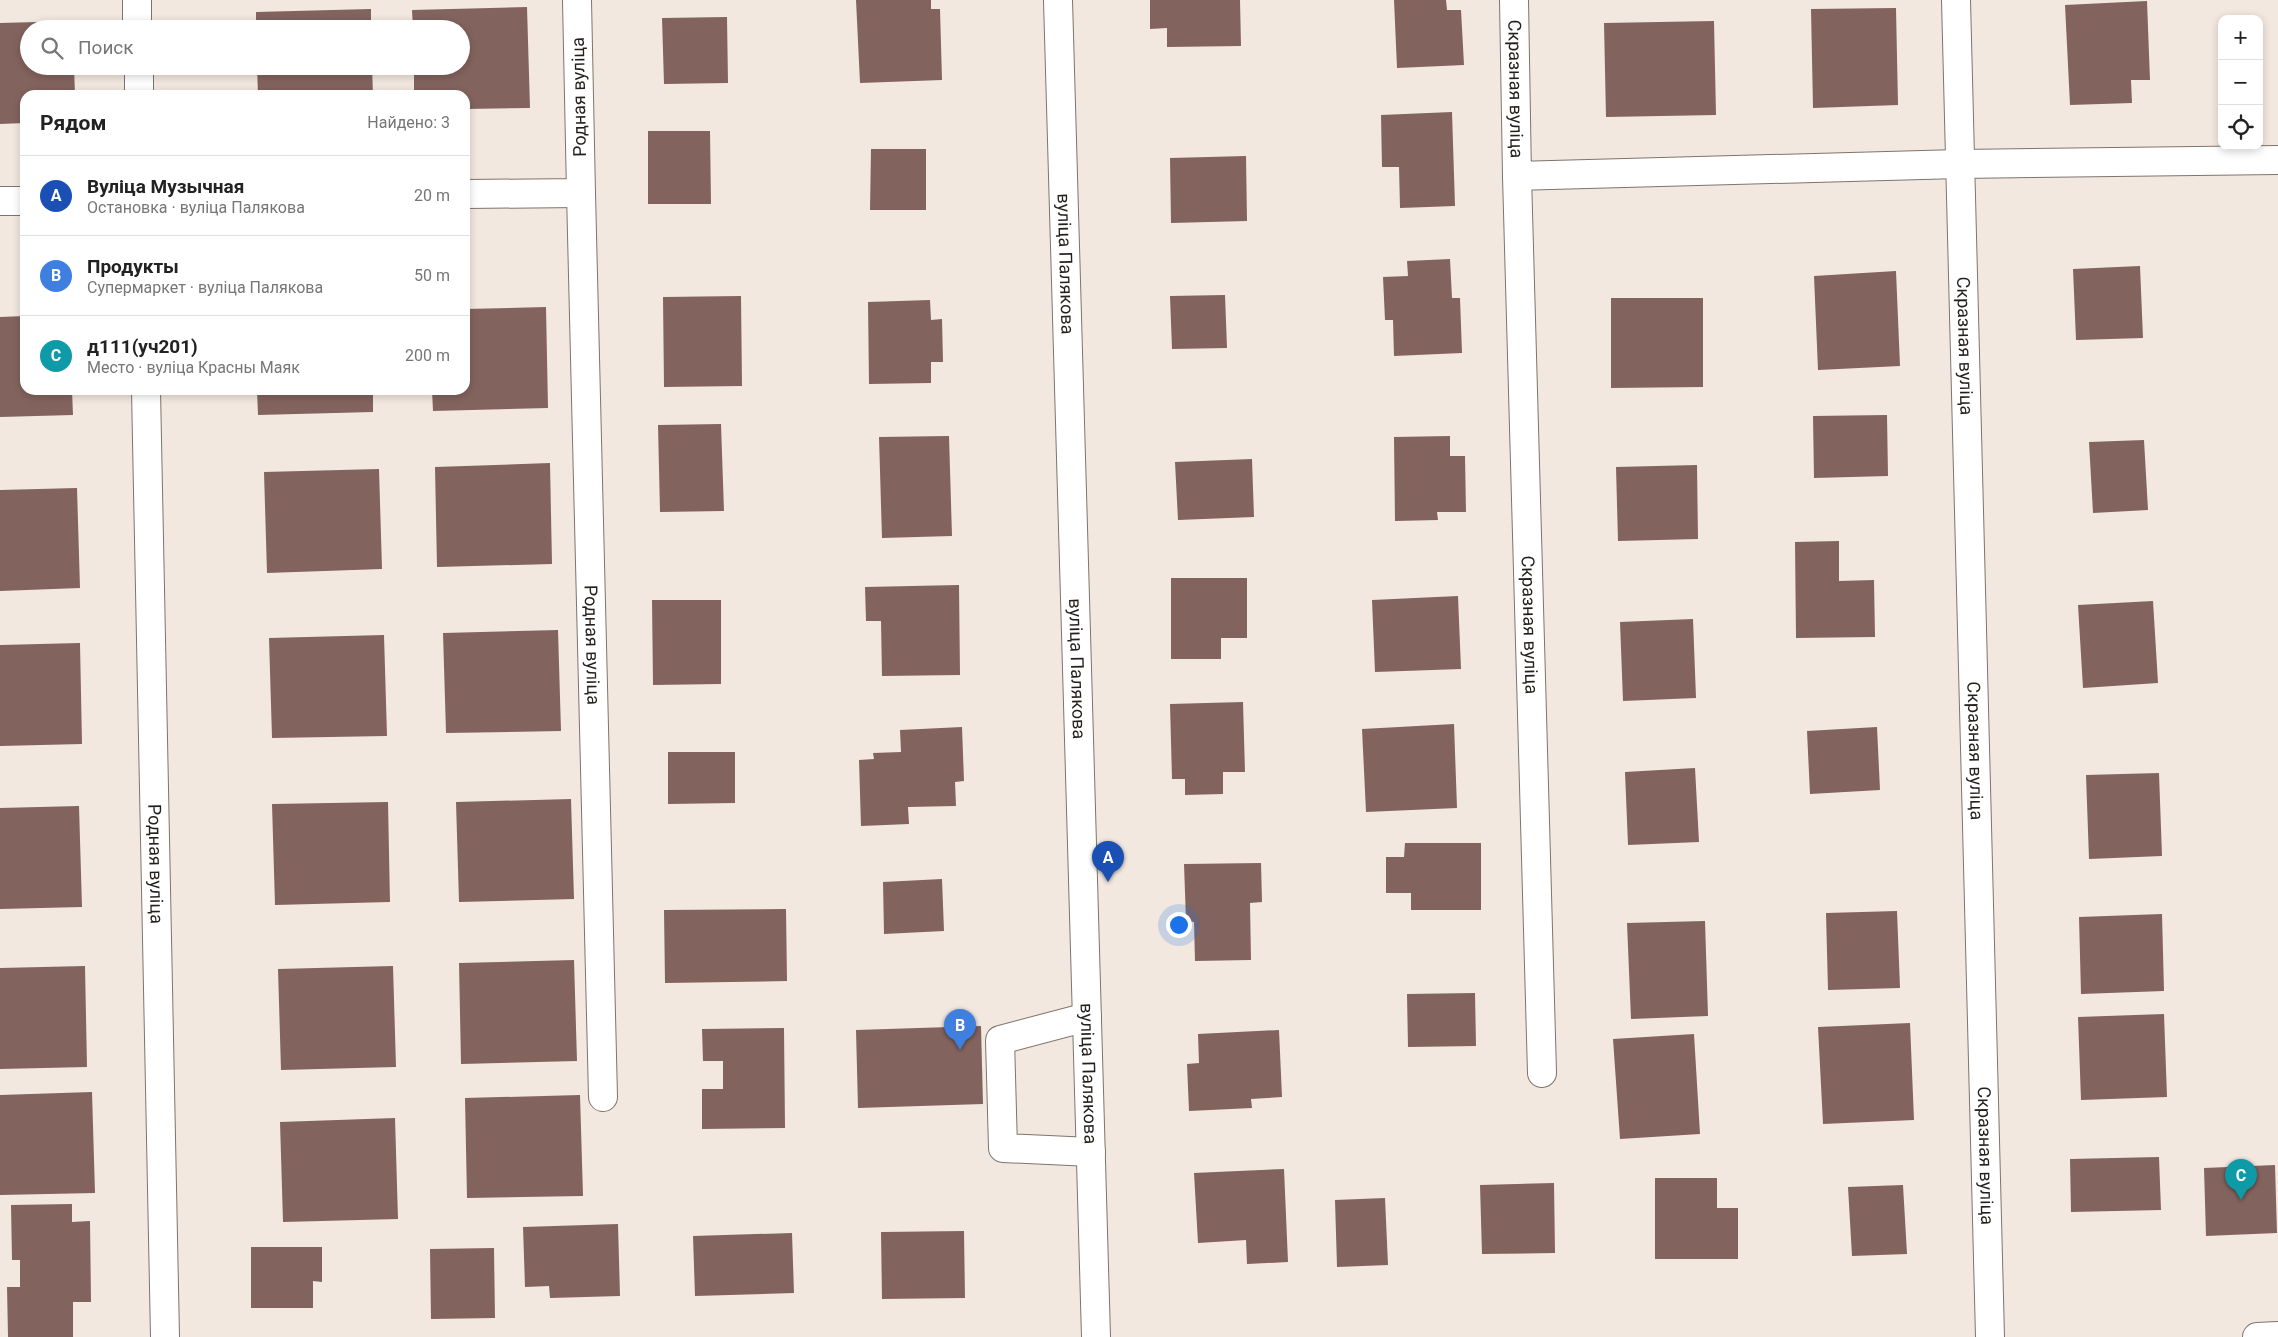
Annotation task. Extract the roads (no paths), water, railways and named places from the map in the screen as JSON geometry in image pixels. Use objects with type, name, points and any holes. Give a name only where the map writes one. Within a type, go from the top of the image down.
[{"type":"street","points":[[137,0],[138,20]]},
{"type":"street","name":"Родная вуліца","points":[[577,0],[603,1096]]},
{"type":"street","name":"вуліца Палякова","points":[[1058,0],[1096,1337]]},
{"type":"street","name":"Скразная вуліца","points":[[1514,0],[1517,176],[1542,1073]]},
{"type":"street","name":"Скразная вуліца","points":[[1956,0],[1990,1337]]},
{"type":"street","points":[[139,75],[140,90]]},
{"type":"street","name":"Скразная вуліца","points":[[1517,176],[1959,164],[2278,160]]},
{"type":"street","points":[[470,194],[581,193]]},
{"type":"street","points":[[0,202],[20,200]]},
{"type":"street","name":"Родная вуліца","points":[[146,395],[165,1337]]},
{"type":"street","points":[[1087,1017],[1000,1040],[1000,1060],[1003,1148],[1091,1152]]},
{"type":"street","points":[[2257,1337],[2278,1336]]},
{"type":"place","name":"Вуліца Музычная","points":[[1108,882]]},
{"type":"place","name":"Продукты","points":[[960,1050]]},
{"type":"place","name":"д111(уч201)","points":[[2241,1200]]}]
